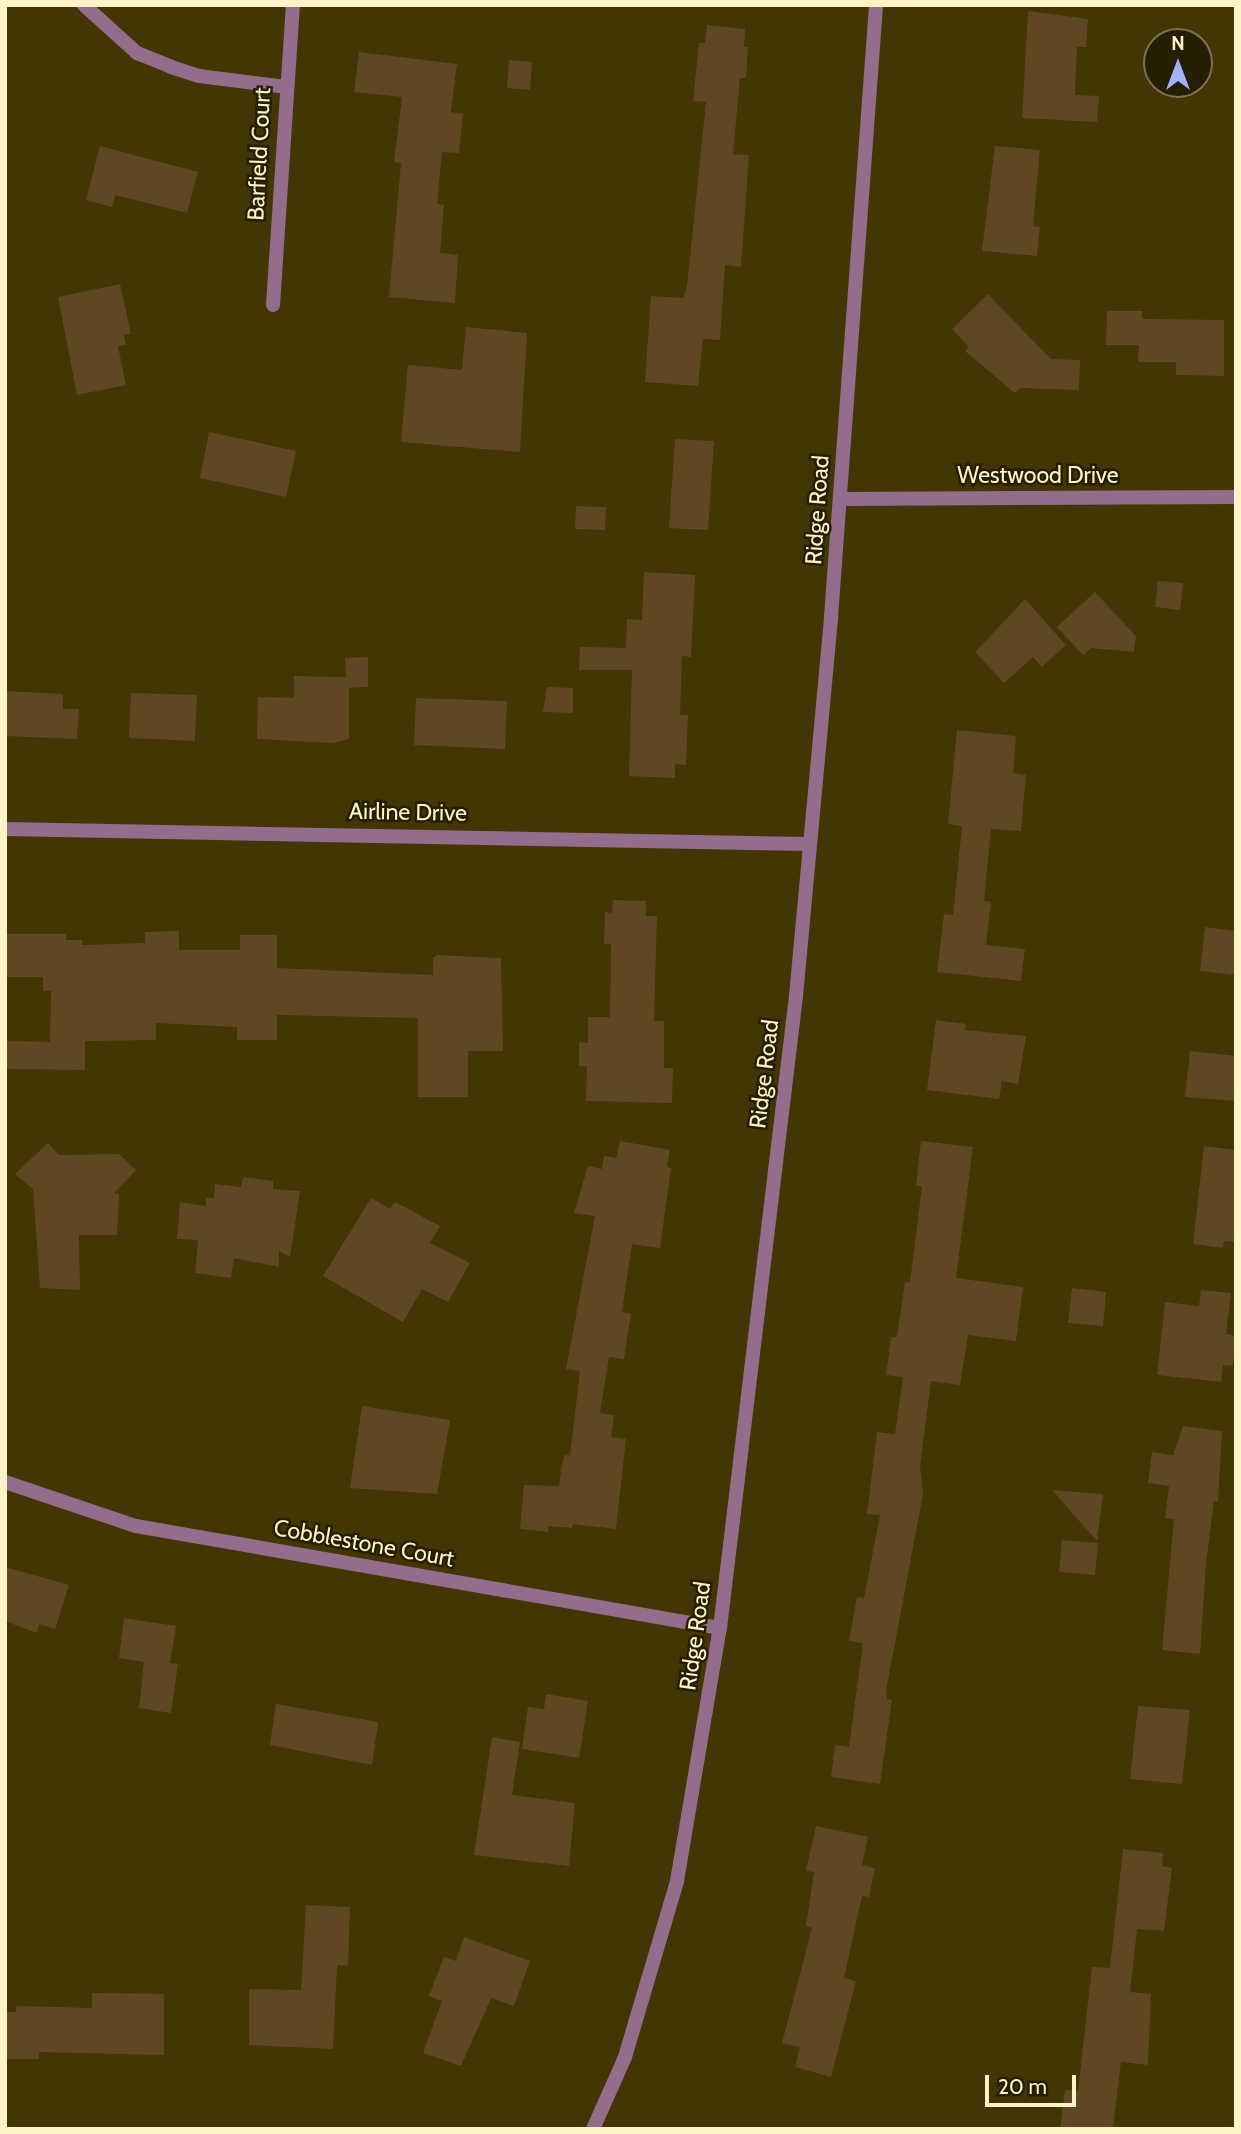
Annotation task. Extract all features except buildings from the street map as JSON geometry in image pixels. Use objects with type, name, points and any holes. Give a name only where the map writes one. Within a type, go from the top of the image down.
[{"type":"street","points":[[84,5],[137,53],[171,67],[199,76],[286,87]]},
{"type":"street","name":"Barfield Court","points":[[273,305],[293,5]]},
{"type":"street","name":"Ridge Road","points":[[593,2129],[625,2057],[677,1881],[720,1628],[796,996],[841,499],[876,5]]},
{"type":"street","name":"Westwood Drive","points":[[841,499],[1236,497]]},
{"type":"street","name":"Airline Drive","points":[[5,829],[809,844]]},
{"type":"street","name":"Cobblestone Court","points":[[5,1482],[136,1526],[720,1628]]}]
